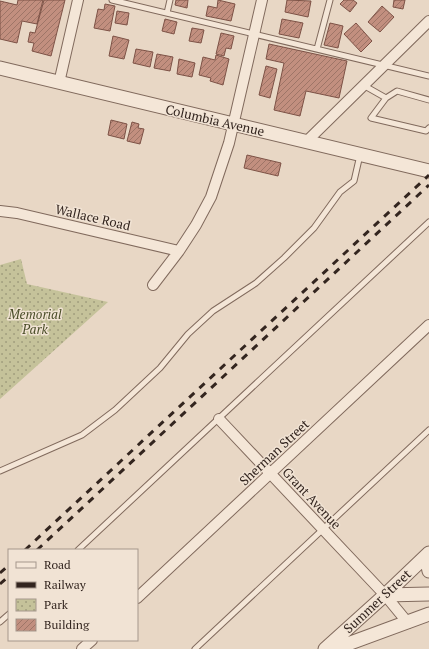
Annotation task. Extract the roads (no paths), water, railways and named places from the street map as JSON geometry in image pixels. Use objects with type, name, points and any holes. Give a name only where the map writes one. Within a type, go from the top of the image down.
[{"type":"street","points":[[59,83],[78,0]]},
{"type":"street","points":[[153,285],[179,251],[211,197],[229,143],[262,0]]},
{"type":"street","points":[[306,142],[429,21]]},
{"type":"street","name":"Columbia Avenue","points":[[0,68],[360,155],[428,169]]},
{"type":"street","name":"Wallace Road","points":[[0,211],[17,213],[179,251]]},
{"type":"street","name":"Sherman Street","points":[[138,597],[429,325]]},
{"type":"street","name":"Grant Avenue","points":[[219,419],[324,529],[385,595],[408,623]]},
{"type":"street","points":[[427,554],[429,571]]},
{"type":"street","name":"Summer Street","points":[[325,649],[385,595],[427,554]]},
{"type":"street","points":[[385,595],[429,594]]},
{"type":"street","points":[[334,649],[353,646],[429,614]]},
{"type":"street","points":[[82,649],[91,641]]},
{"type":"lane","points":[[112,0],[429,76]]},
{"type":"lane","points":[[167,13],[170,0]]},
{"type":"lane","points":[[317,50],[330,0]]},
{"type":"lane","points":[[363,85],[386,98]]},
{"type":"lane","points":[[429,100],[397,91],[386,98],[371,118],[426,131],[429,128]]},
{"type":"lane","points":[[0,471],[82,435],[115,410],[160,368],[188,334],[213,312],[256,283],[314,228],[340,192],[354,181],[360,155]]},
{"type":"lane","points":[[79,549],[429,222]]},
{"type":"lane","points":[[195,649],[429,430]]},
{"type":"lane","points":[[0,622],[8,615]]},
{"type":"railway","points":[[26,549],[429,175]]},
{"type":"railway","points":[[38,549],[429,185]]},
{"type":"railway","points":[[0,573],[8,566]]},
{"type":"railway","points":[[0,584],[8,577]]},
{"type":"park label","name":"Memorial Park","points":[[35,322]]}]
